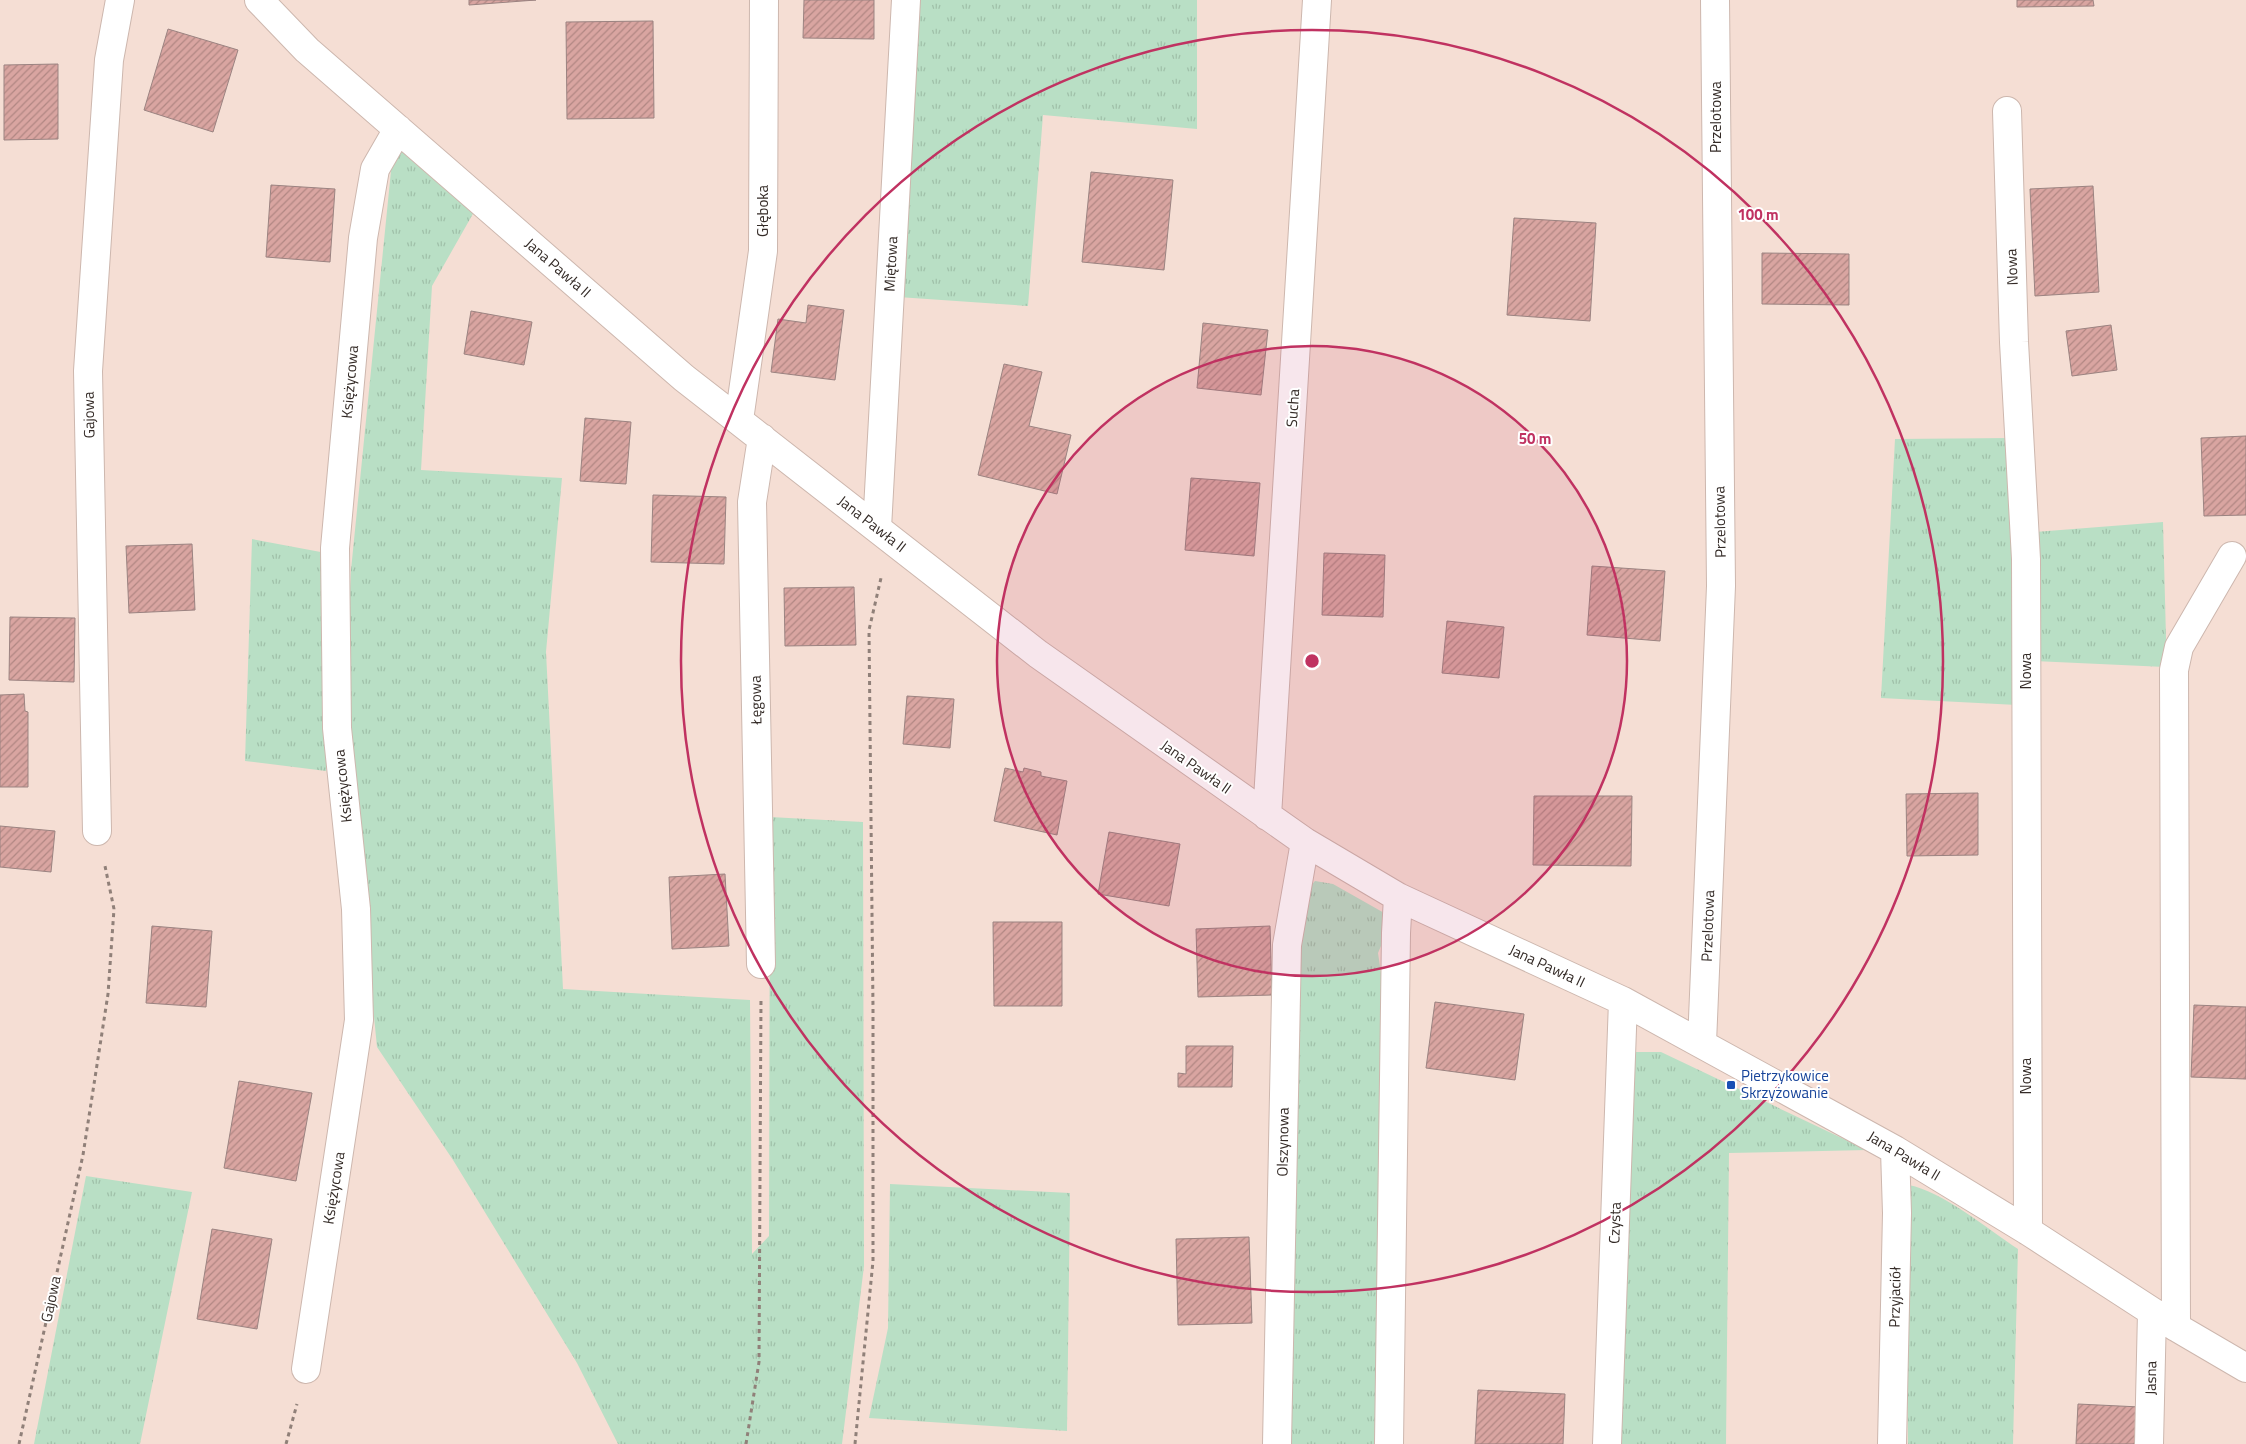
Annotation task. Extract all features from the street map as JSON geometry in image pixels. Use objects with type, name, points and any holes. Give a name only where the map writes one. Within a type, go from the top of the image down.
[{"type":"street","name":"Gajowa","points":[[97,831],[88,371],[109,60],[120,0]]},
{"type":"street","name":"Jana Pawła II","points":[[259,0],[307,50],[684,378],[1038,654],[1267,816],[1305,842],[1398,896],[1623,1001],[1895,1150],[2028,1231],[2176,1327],[2246,1368]]},
{"type":"street","name":"Głęboka","points":[[739,420],[763,251],[764,0]]},
{"type":"street","name":"Miętowa","points":[[887,536],[906,0]]},
{"type":"street","name":"Sucha","points":[[1267,816],[1317,0]]},
{"type":"street","name":"Przelotowa","points":[[1702,1043],[1721,586],[1715,0]]},
{"type":"street","name":"Nowa","points":[[2007,112],[2014,342],[2026,560],[2028,1231]]},
{"type":"street","name":"Księżycowa","points":[[306,1369],[359,1020],[356,909],[337,728],[335,548],[363,238],[375,169],[398,129]]},
{"type":"street","name":"Łęgowa","points":[[761,964],[752,502],[762,438]]},
{"type":"street","points":[[2176,1327],[2174,1283],[2174,670],[2179,647],[2232,556]]},
{"type":"street","name":"Olszynowa","points":[[1277,1444],[1287,945],[1305,842]]},
{"type":"street","points":[[1389,1444],[1398,896]]},
{"type":"street","name":"Czysta","points":[[1607,1444],[1623,1001]]},
{"type":"street","name":"Przyjaciół","points":[[1892,1444],[1897,1213],[1895,1150]]},
{"type":"street","name":"Jasna","points":[[2149,1444],[2152,1312]]},
{"type":"path","points":[[855,1444],[874,1260],[869,630],[887,536]]},
{"type":"path","name":"Gajowa","points":[[19,1444],[83,1154],[108,994],[114,909],[97,831]]},
{"type":"path","points":[[746,1444],[759,1362],[761,964]]},
{"type":"path","points":[[286,1444],[306,1369]]},
{"type":"green space","points":[[915,0],[1197,0],[1197,129],[1043,115],[1028,306],[898,297]]},
{"type":"green space","points":[[402,151],[474,212],[432,286],[421,470],[562,478],[546,652],[563,989],[750,1000],[752,1254],[769,1236],[770,817],[863,822],[864,1266],[842,1444],[618,1444],[577,1363],[453,1160],[377,1047],[348,752],[346,689],[351,570],[392,161]]},
{"type":"green space","points":[[2011,438],[2011,542],[2017,705],[1881,698],[1895,439]]},
{"type":"green space","points":[[2163,522],[2165,667],[2034,661],[2035,532]]},
{"type":"green space","points":[[252,539],[326,553],[326,771],[245,761]]},
{"type":"green space","points":[[1315,881],[1333,884],[1386,914],[1388,929],[1378,953],[1382,980],[1379,1444],[1289,1444],[1295,947],[1306,891]]},
{"type":"green space","points":[[1633,1052],[1661,1052],[1867,1150],[1729,1153],[1726,1444],[1617,1444]]},
{"type":"green space","points":[[86,1176],[192,1192],[140,1444],[34,1444]]},
{"type":"green space","points":[[890,1184],[1070,1193],[1067,1431],[869,1418],[888,1328]]},
{"type":"green space","points":[[1908,1185],[1921,1188],[1950,1202],[2018,1249],[2013,1444],[1908,1444],[1905,1194]]},
{"type":"building","points":[[469,0],[536,0],[469,5]]},
{"type":"building","points":[[804,0],[874,0],[874,39],[803,38]]},
{"type":"building","points":[[2017,0],[2093,0],[2094,6],[2017,7]]},
{"type":"building","points":[[653,21],[654,118],[567,119],[566,22]]},
{"type":"building","points":[[168,29],[238,50],[213,132],[144,110]]},
{"type":"building","points":[[58,64],[58,139],[4,140],[4,65]]},
{"type":"building","points":[[1091,172],[1173,180],[1164,270],[1082,262]]},
{"type":"building","points":[[271,185],[335,189],[330,262],[266,257]]},
{"type":"building","points":[[2093,186],[2099,292],[2035,296],[2030,189]]},
{"type":"building","points":[[1514,218],[1596,223],[1590,321],[1507,315]]},
{"type":"building","points":[[1762,253],[1849,254],[1849,305],[1762,304]]},
{"type":"building","points":[[808,305],[844,310],[835,380],[771,372],[778,319],[806,323]]},
{"type":"building","points":[[471,311],[532,322],[524,365],[464,354]]},
{"type":"building","points":[[1203,323],[1268,330],[1261,395],[1197,388]]},
{"type":"building","points":[[2111,325],[2117,370],[2072,376],[2066,331]]},
{"type":"building","points":[[1004,364],[1042,372],[1029,426],[1071,435],[1057,494],[978,475]]},
{"type":"building","points":[[585,418],[631,422],[626,484],[580,481]]},
{"type":"building","points":[[2246,436],[2246,515],[2204,516],[2201,438]]},
{"type":"building","points":[[1191,478],[1260,483],[1254,556],[1185,550]]},
{"type":"building","points":[[653,495],[726,497],[724,564],[651,562]]},
{"type":"building","points":[[192,544],[195,610],[129,613],[126,546]]},
{"type":"building","points":[[1324,553],[1385,555],[1383,617],[1322,615]]},
{"type":"building","points":[[1592,566],[1665,571],[1660,641],[1587,635]]},
{"type":"building","points":[[854,587],[856,645],[785,646],[784,588]]},
{"type":"building","points":[[10,617],[75,618],[74,682],[9,680]]},
{"type":"building","points":[[1447,621],[1504,627],[1499,678],[1442,673]]},
{"type":"building","points":[[24,694],[25,711],[28,712],[28,787],[0,787],[0,695]]},
{"type":"building","points":[[907,696],[954,699],[950,748],[903,744]]},
{"type":"building","points":[[1005,768],[1023,772],[1024,768],[1041,772],[1041,776],[1067,781],[1057,835],[994,821]]},
{"type":"building","points":[[1978,793],[1978,855],[1907,856],[1906,794]]},
{"type":"building","points":[[1534,796],[1632,796],[1631,866],[1533,865]]},
{"type":"building","points":[[0,826],[55,831],[51,872],[0,867]]},
{"type":"building","points":[[1109,832],[1180,844],[1169,906],[1098,894]]},
{"type":"building","points":[[725,874],[729,946],[672,949],[669,877]]},
{"type":"building","points":[[993,922],[1062,922],[1062,1006],[994,1006]]},
{"type":"building","points":[[152,926],[212,931],[206,1007],[146,1003]]},
{"type":"building","points":[[1270,926],[1272,995],[1198,997],[1196,929]]},
{"type":"building","points":[[1435,1002],[1524,1014],[1515,1080],[1426,1068]]},
{"type":"building","points":[[2194,1005],[2246,1007],[2246,1079],[2191,1077]]},
{"type":"building","points":[[1186,1046],[1233,1046],[1232,1087],[1178,1087],[1178,1073],[1186,1074]]},
{"type":"building","points":[[239,1081],[312,1093],[296,1181],[224,1168]]},
{"type":"building","points":[[212,1229],[272,1239],[257,1329],[197,1319]]},
{"type":"building","points":[[1249,1237],[1252,1323],[1178,1325],[1176,1239]]},
{"type":"building","points":[[1478,1390],[1565,1394],[1563,1444],[1475,1444]]},
{"type":"building","points":[[2078,1404],[2140,1407],[2138,1444],[2076,1444]]},
{"type":"place","name":"Pietrzykowice Skrzyżowanie","points":[[1731,1085]]}]
